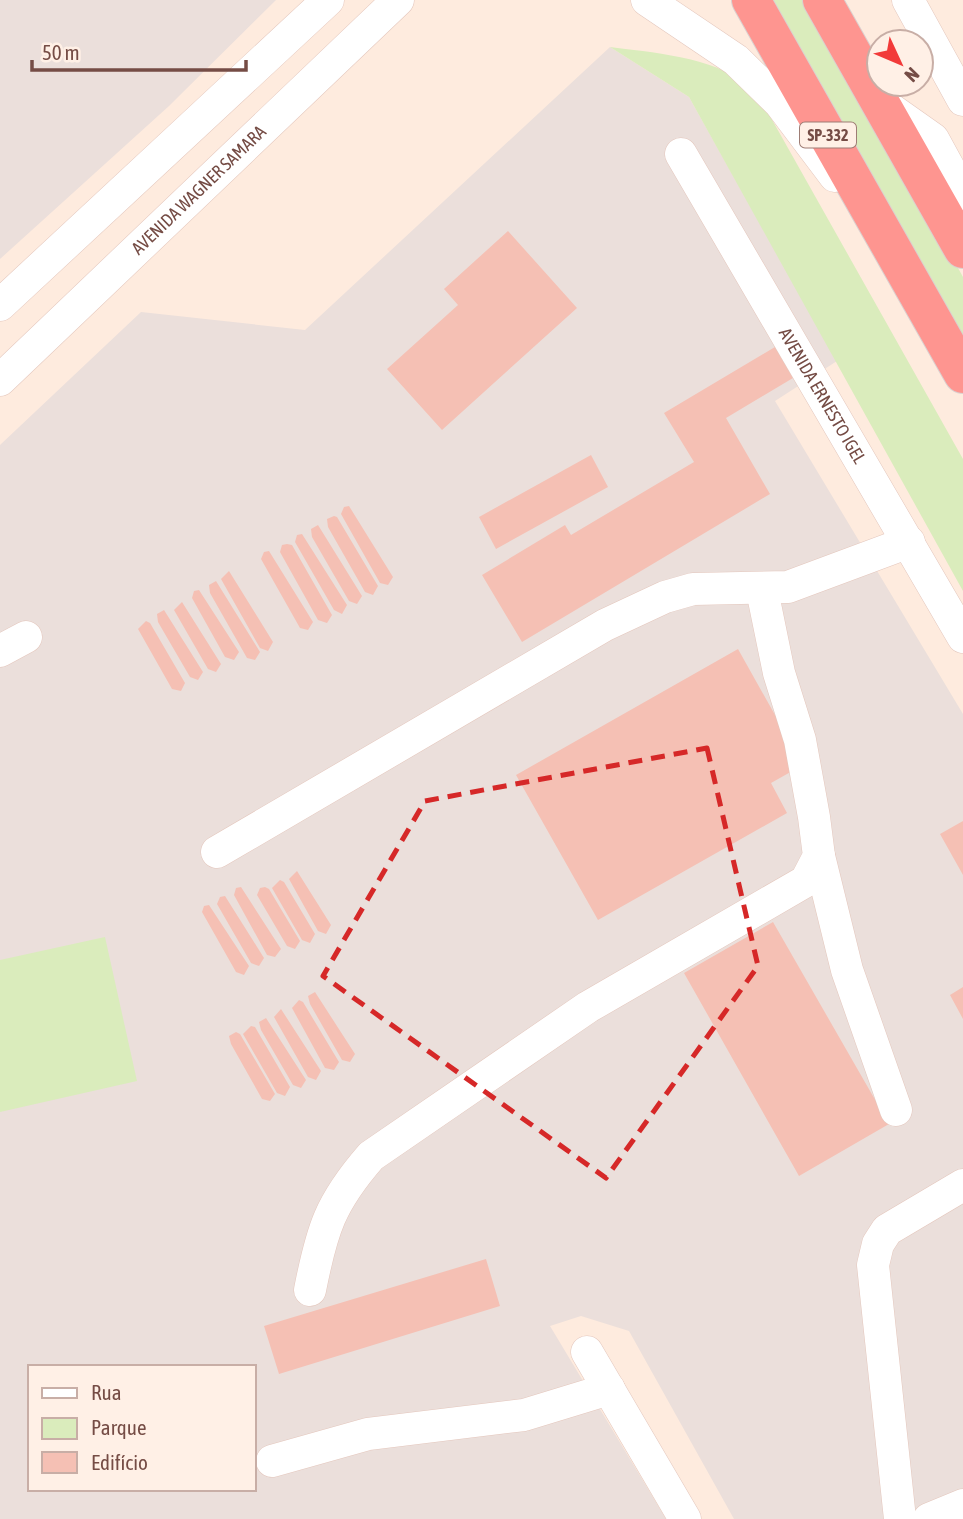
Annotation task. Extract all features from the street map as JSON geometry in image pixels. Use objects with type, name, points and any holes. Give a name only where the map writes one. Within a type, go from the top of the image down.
[{"type":"highway","name":"SP-332","points":[[751,0],[963,374]]},
{"type":"highway","points":[[822,0],[963,248]]},
{"type":"street","points":[[0,305],[328,0]]},
{"type":"street","name":"AVENIDA WAGNER SAMARA","points":[[0,380],[398,0]]},
{"type":"street","points":[[647,0],[736,60],[780,103],[904,269]]},
{"type":"street","points":[[908,0],[963,100]]},
{"type":"street","points":[[880,102],[933,139],[963,194]]},
{"type":"street","name":"AVENIDA ERNESTO IGEL","points":[[681,154],[963,637]]},
{"type":"street","points":[[217,852],[604,625],[665,597],[693,589],[762,590],[788,587],[909,542]]},
{"type":"street","points":[[762,590],[779,673],[800,740],[819,856],[847,970],[896,1110]]},
{"type":"street","points":[[310,1290],[321,1237],[343,1188],[371,1156],[588,1007],[806,881],[819,856]]},
{"type":"street","points":[[900,1519],[873,1265],[878,1244],[887,1230],[963,1185]]},
{"type":"street","points":[[587,1352],[685,1519]]},
{"type":"street","points":[[272,1461],[368,1434],[524,1415],[609,1389]]},
{"type":"street","points":[[929,1519],[963,1505]]},
{"type":"highlighted area","points":[[707,748],[758,966],[606,1178],[323,976],[425,801]]},
{"type":"shaded area","points":[[0,0],[276,0],[169,106],[0,259]]},
{"type":"shaded area","points":[[610,47],[689,97],[837,361],[775,401],[963,714],[963,1519],[734,1519],[629,1331],[581,1316],[550,1326],[666,1519],[0,1519],[0,445],[141,312],[305,330]]},
{"type":"green space","points":[[771,0],[809,0],[963,277],[963,341]]},
{"type":"green space","points":[[610,47],[680,57],[717,68],[745,84],[766,109],[963,459],[963,591],[689,97]]},
{"type":"green space","points":[[105,937],[137,1081],[0,1112],[0,960]]},
{"type":"building","points":[[508,231],[577,308],[442,430],[387,369],[458,305],[444,289]]},
{"type":"building","points":[[775,347],[793,378],[726,418],[770,494],[522,642],[482,575],[565,525],[571,535],[694,462],[664,413]]},
{"type":"building","points":[[591,455],[608,487],[496,549],[479,517]]},
{"type":"building","points":[[349,506],[393,577],[388,585],[380,583],[341,514],[344,507]]},
{"type":"building","points":[[334,516],[378,586],[373,595],[365,592],[328,527],[327,519]]},
{"type":"building","points":[[318,525],[362,596],[357,604],[349,601],[312,537],[311,529]]},
{"type":"building","points":[[302,534],[347,605],[342,614],[334,610],[295,542],[297,535]]},
{"type":"building","points":[[282,545],[292,545],[332,615],[327,623],[318,620],[280,552]]},
{"type":"building","points":[[269,551],[313,622],[308,630],[300,628],[261,559],[264,552]]},
{"type":"building","points":[[229,571],[273,642],[268,651],[260,648],[221,579]]},
{"type":"building","points":[[216,581],[260,652],[255,660],[247,658],[210,593],[209,585]]},
{"type":"building","points":[[199,590],[239,652],[234,660],[225,657],[192,598],[194,591]]},
{"type":"building","points":[[182,602],[221,664],[216,672],[208,669],[174,610]]},
{"type":"building","points":[[164,610],[203,672],[198,680],[190,677],[158,622],[157,614]]},
{"type":"building","points":[[146,621],[150,623],[185,683],[181,691],[172,689],[138,629]]},
{"type":"building","points":[[738,649],[803,765],[771,783],[787,813],[598,920],[516,775]]},
{"type":"building","points":[[963,821],[963,875],[940,834]]},
{"type":"building","points":[[297,871],[331,925],[326,934],[318,931],[289,879]]},
{"type":"building","points":[[280,880],[284,882],[315,934],[310,943],[302,940],[272,888]]},
{"type":"building","points":[[241,887],[281,949],[275,957],[267,955],[234,895],[236,888]]},
{"type":"building","points":[[260,888],[269,889],[300,941],[295,949],[287,946],[257,895]]},
{"type":"building","points":[[225,896],[264,958],[259,966],[251,963],[217,904],[220,897]]},
{"type":"building","points":[[209,905],[249,966],[244,975],[236,972],[202,912],[204,906]]},
{"type":"building","points":[[773,922],[889,1124],[799,1176],[684,973]]},
{"type":"building","points":[[963,987],[963,1019],[950,995]]},
{"type":"building","points":[[315,992],[355,1054],[350,1062],[342,1060],[310,1004],[308,996]]},
{"type":"building","points":[[299,1000],[303,1002],[339,1062],[334,1070],[325,1068],[292,1008]]},
{"type":"building","points":[[281,1009],[321,1071],[316,1080],[308,1077],[274,1017]]},
{"type":"building","points":[[266,1018],[306,1080],[301,1088],[293,1085],[261,1030],[259,1022]]},
{"type":"building","points":[[251,1026],[255,1027],[290,1087],[285,1096],[277,1093],[243,1034]]},
{"type":"building","points":[[236,1032],[240,1034],[275,1094],[270,1101],[262,1099],[231,1044],[229,1036]]},
{"type":"building","points":[[486,1259],[500,1306],[279,1374],[264,1326]]}]
